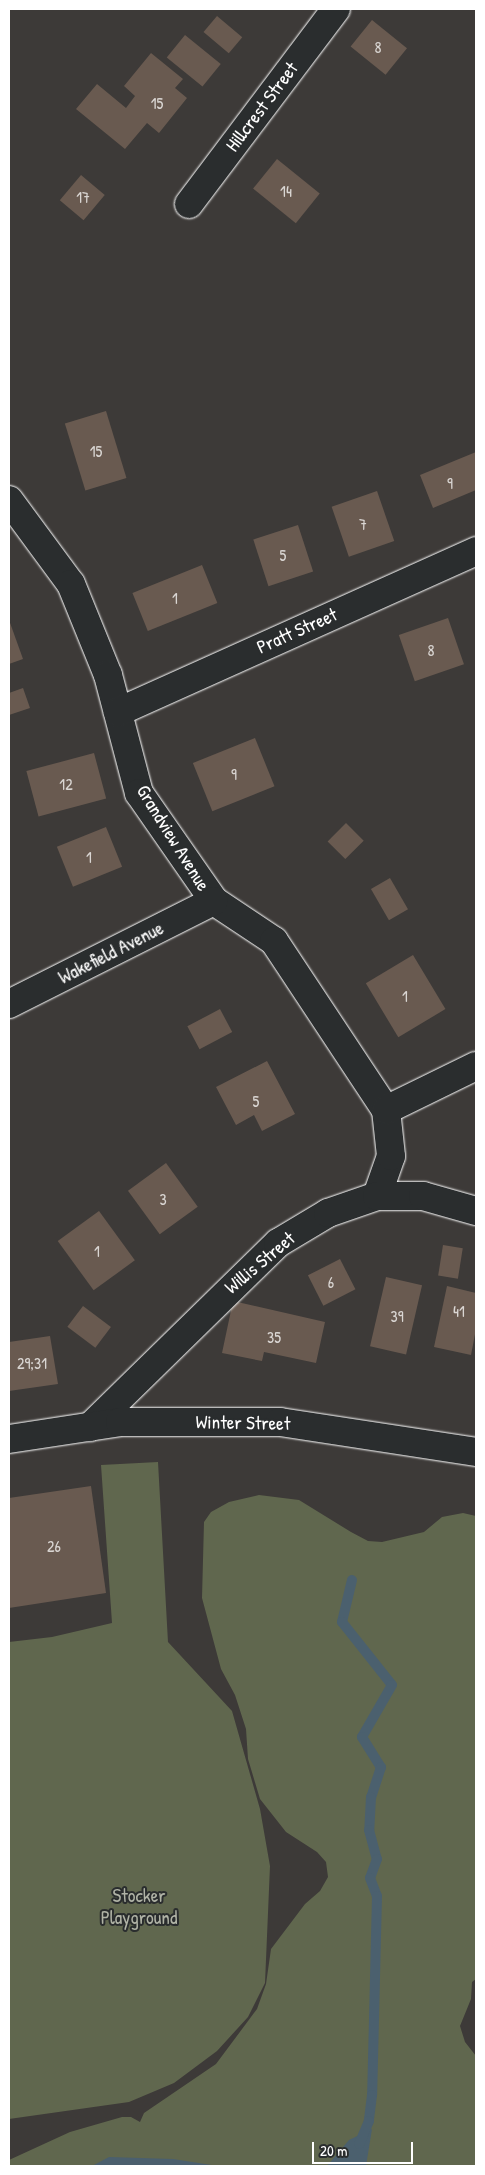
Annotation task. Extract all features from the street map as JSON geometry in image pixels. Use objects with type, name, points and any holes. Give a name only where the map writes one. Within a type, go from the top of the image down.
[{"type":"street","name":"Hillcrest Street","points":[[189,204],[336,9]]},
{"type":"street","name":"Grandview Avenue","points":[[9,500],[71,584],[108,675],[139,793],[214,902],[274,941],[386,1110]]},
{"type":"street","name":"Pratt Street","points":[[118,712],[476,550]]},
{"type":"street","name":"Wakefield Avenue","points":[[9,1004],[214,902]]},
{"type":"street","points":[[377,1196],[391,1156],[386,1110],[476,1066]]},
{"type":"street","name":"Willis Street","points":[[90,1427],[278,1244],[328,1213],[377,1196],[423,1196],[476,1211]]},
{"type":"street","name":"Winter Street","points":[[9,1439],[120,1422],[280,1422],[476,1452]]},
{"type":"green space","name":"Stocker Playground","points":[[158,1462],[168,1642],[232,1711],[260,1809],[270,1866],[265,1983],[248,2017],[217,2051],[174,2083],[129,2102],[9,2119],[9,1642],[52,1637],[112,1623],[101,1465]]},
{"type":"green space","points":[[259,1495],[299,1500],[368,1541],[382,1542],[424,1532],[442,1517],[463,1513],[476,1516],[476,1979],[472,1982],[471,1999],[460,2026],[465,2042],[476,2056],[476,2166],[9,2166],[9,2160],[70,2132],[122,2117],[131,2117],[140,2122],[144,2113],[216,2064],[257,2009],[266,1984],[271,1949],[305,1904],[320,1891],[328,1877],[326,1862],[317,1852],[286,1832],[260,1799],[248,1759],[246,1729],[235,1695],[221,1669],[202,1598],[204,1522],[211,1512],[229,1502]]},
{"type":"water","points":[[372,2129],[366,2166],[327,2166],[349,2140]]},
{"type":"water","points":[[109,2157],[173,2159],[218,2166],[92,2166]]},
{"type":"building","points":[[217,16],[242,37],[229,53],[204,32]]},
{"type":"building","points":[[372,20],[407,48],[386,75],[351,46]]},
{"type":"building","points":[[185,35],[221,64],[202,86],[167,58]]},
{"type":"building","points":[[151,53],[183,79],[175,88],[187,98],[159,133],[147,123],[125,149],[76,109],[97,84],[126,108],[135,96],[124,86]]},
{"type":"building","points":[[277,159],[320,194],[296,223],[253,189]]},
{"type":"building","points":[[81,175],[105,195],[84,220],[60,200]]},
{"type":"building","points":[[106,411],[126,478],[85,491],[65,424]]},
{"type":"building","points":[[476,452],[476,490],[433,508],[420,475]]},
{"type":"building","points":[[377,491],[394,541],[349,557],[332,507]]},
{"type":"building","points":[[298,525],[313,572],[268,586],[253,540]]},
{"type":"building","points":[[202,565],[217,603],[148,631],[132,593]]},
{"type":"building","points":[[448,618],[464,664],[415,681],[399,635]]},
{"type":"building","points":[[9,620],[23,659],[9,664]]},
{"type":"building","points":[[23,688],[30,708],[9,715],[9,693]]},
{"type":"building","points":[[255,738],[274,786],[212,811],[193,763]]},
{"type":"building","points":[[94,753],[106,798],[39,817],[26,771]]},
{"type":"building","points":[[346,823],[364,841],[345,859],[328,841]]},
{"type":"building","points":[[106,827],[122,867],[73,887],[57,847]]},
{"type":"building","points":[[390,878],[408,909],[389,920],[371,889]]},
{"type":"building","points":[[413,955],[445,1009],[398,1037],[366,983]]},
{"type":"building","points":[[220,1009],[232,1032],[200,1049],[187,1026]]},
{"type":"building","points":[[267,1061],[295,1114],[262,1131],[254,1115],[236,1125],[216,1087]]},
{"type":"building","points":[[166,1163],[198,1207],[160,1234],[128,1191]]},
{"type":"building","points":[[99,1211],[135,1260],[94,1290],[58,1241]]},
{"type":"building","points":[[443,1245],[463,1248],[458,1279],[438,1276]]},
{"type":"building","points":[[340,1259],[355,1289],[323,1306],[308,1275]]},
{"type":"building","points":[[386,1277],[422,1285],[406,1355],[370,1346]]},
{"type":"building","points":[[447,1286],[476,1293],[476,1329],[471,1355],[434,1347]]},
{"type":"building","points":[[233,1301],[325,1322],[316,1363],[264,1352],[262,1361],[222,1353]]},
{"type":"building","points":[[83,1306],[111,1327],[95,1348],[67,1327]]},
{"type":"building","points":[[50,1336],[58,1384],[9,1391],[9,1342]]},
{"type":"building","points":[[91,1486],[106,1593],[9,1608],[9,1498]]},
{"type":"waterway","points":[[352,1580],[342,1622],[392,1685],[362,1737],[381,1767],[371,1797],[369,1830],[377,1859],[370,1878],[377,1896],[372,2095],[369,2121],[359,2144]]}]
